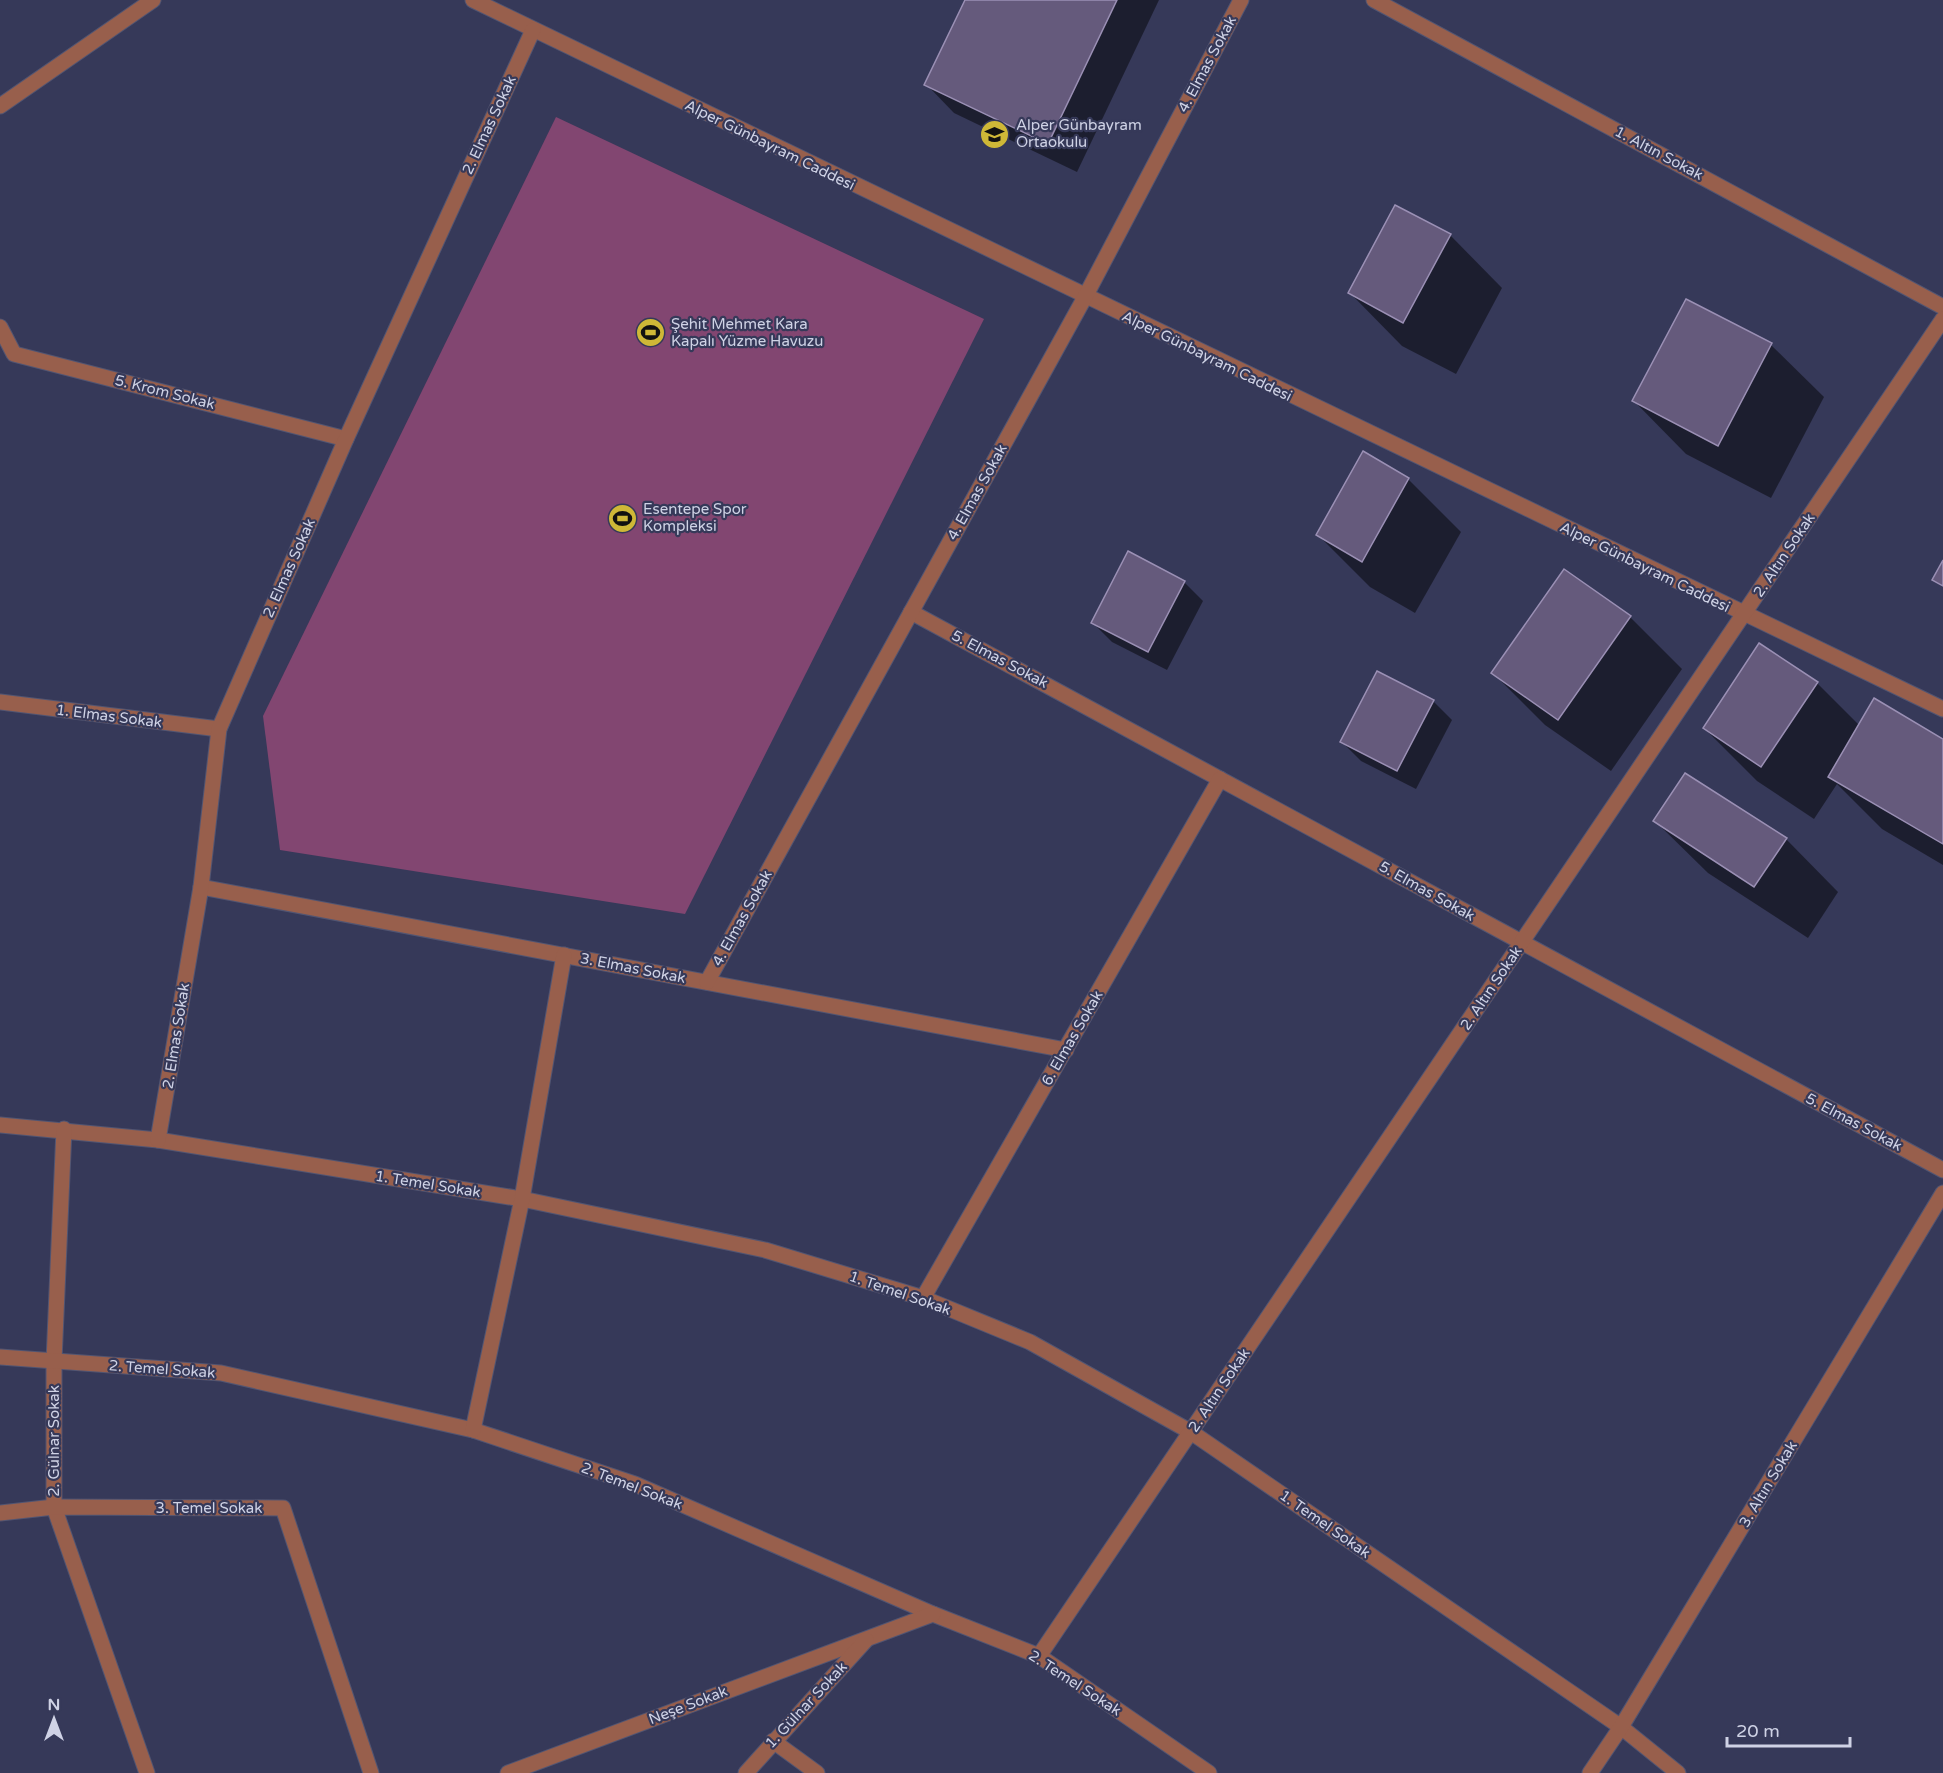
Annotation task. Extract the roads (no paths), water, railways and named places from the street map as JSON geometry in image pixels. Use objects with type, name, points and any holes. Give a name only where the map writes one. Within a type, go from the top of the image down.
[{"type":"street","points":[[0,106],[153,0]]},
{"type":"street","name":"Alper Günbayram Caddesi","points":[[472,0],[1943,710]]},
{"type":"street","name":"4. Elmas Sokak","points":[[707,982],[1084,297],[1241,0]]},
{"type":"street","name":"1. Altın Sokak","points":[[1374,0],[1943,307]]},
{"type":"street","name":"2. Elmas Sokak","points":[[158,1140],[201,886],[219,729],[346,439],[533,30]]},
{"type":"street","name":"2. Altın Sokak","points":[[1039,1656],[1943,319]]},
{"type":"street","name":"5. Krom Sokak","points":[[0,327],[14,354],[346,439]]},
{"type":"street","name":"5. Elmas Sokak","points":[[911,612],[1943,1170]]},
{"type":"street","name":"1. Elmas Sokak","points":[[0,702],[219,729]]},
{"type":"street","name":"6. Elmas Sokak","points":[[923,1298],[1220,779]]},
{"type":"street","name":"3. Elmas Sokak","points":[[201,886],[1066,1050]]},
{"type":"street","points":[[473,1430],[522,1199],[564,955]]},
{"type":"street","name":"1. Temel Sokak","points":[[0,1125],[64,1129],[158,1140],[522,1199],[765,1250],[923,1298],[1030,1342],[1191,1432],[1621,1727],[1678,1773]]},
{"type":"street","name":"2. Gülnar Sokak","points":[[64,1129],[54,1361],[54,1507],[147,1773]]},
{"type":"street","name":"3. Altın Sokak","points":[[1590,1773],[1621,1727],[1943,1193]]},
{"type":"street","name":"2. Temel Sokak","points":[[0,1357],[221,1373],[473,1430],[635,1484],[933,1614],[1039,1656],[1209,1773]]},
{"type":"street","name":"3. Temel Sokak","points":[[0,1513],[54,1507],[283,1508],[371,1773]]},
{"type":"street","name":"Neşe Sokak","points":[[508,1773],[933,1614]]},
{"type":"street","name":"1. Gülnar Sokak","points":[[746,1773],[772,1741],[868,1638]]},
{"type":"street","points":[[772,1741],[817,1773]]},
{"type":"place","name":"Alper Günbayram Ortaokulu","points":[[995,134]]},
{"type":"place","name":"Şehit Mehmet Kara Kapalı Yüzme Havuzu","points":[[650,333]]},
{"type":"place","name":"Esentepe Spor Kompleksi","points":[[622,518]]}]
